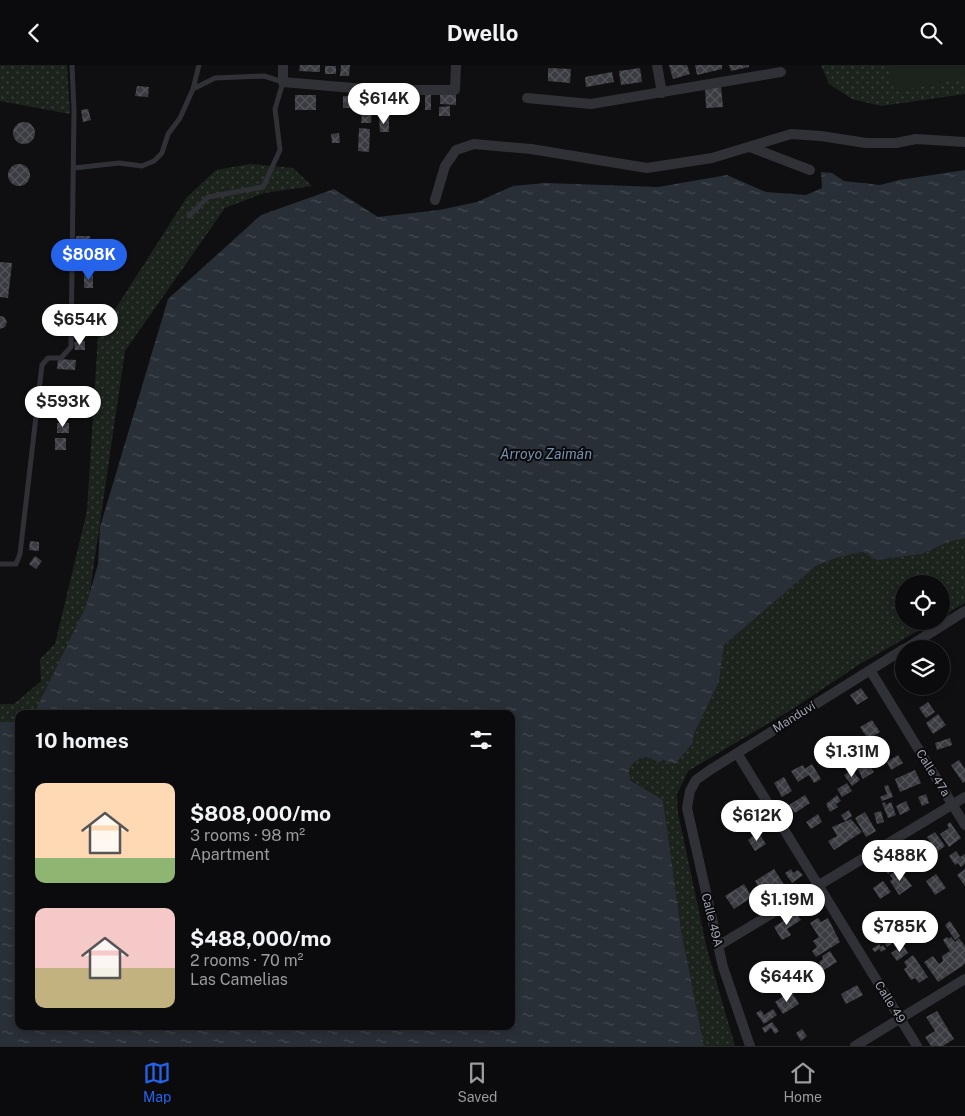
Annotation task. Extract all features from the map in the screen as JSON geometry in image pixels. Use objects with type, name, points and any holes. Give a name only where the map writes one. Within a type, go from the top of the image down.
[{"type":"street","points":[[283,65],[283,82],[377,90],[455,90],[456,65]]},
{"type":"street","points":[[657,65],[662,93]]},
{"type":"street","points":[[527,98],[591,104],[781,72]]},
{"type":"street","points":[[435,200],[445,166],[456,150],[474,144],[531,149],[646,168],[712,158],[791,135],[821,136],[866,143],[896,143],[916,139],[965,142]]},
{"type":"street","points":[[750,147],[810,169]]},
{"type":"street","name":"Manduví","points":[[918,640],[965,611]]},
{"type":"street","name":"Manduví","points":[[690,791],[696,780],[895,655]]},
{"type":"street","name":"Calle 47a","points":[[870,670],[965,825]]},
{"type":"street","name":"Calle 49","points":[[738,753],[917,1046]]},
{"type":"street","name":"Calle 49A","points":[[690,791],[687,808],[718,946],[723,967],[750,1046]]},
{"type":"street","points":[[718,946],[965,797]]},
{"type":"street","points":[[855,1046],[965,979]]},
{"type":"lane","points":[[0,564],[16,564],[20,554],[42,365],[48,358],[61,358],[72,347],[74,168],[72,65]]},
{"type":"lane","points":[[74,168],[119,163],[142,166],[154,161],[162,153],[168,135],[180,118],[193,89],[199,65]]},
{"type":"lane","points":[[189,216],[208,197],[262,187],[280,150],[275,109],[283,82],[264,76],[215,78],[193,89]]},
{"type":"shaded area","points":[[0,65],[67,65],[70,114],[0,101]]},
{"type":"shaded area","points":[[821,65],[965,65],[965,94],[881,106],[852,99],[829,84]]},
{"type":"shaded area","points":[[888,65],[965,65],[965,78],[894,92]]},
{"type":"shaded area","points":[[250,164],[293,168],[312,186],[264,193],[225,208],[125,351],[78,673],[42,710],[15,710],[15,737],[0,751],[0,704],[14,704],[41,681],[40,659],[55,644],[87,511],[98,336],[187,197],[216,170]]},
{"type":"shaded area","points":[[965,538],[965,603],[950,612],[950,575],[895,575],[895,630],[919,630],[902,640],[895,640],[895,644],[860,664],[791,710],[688,771],[677,794],[678,813],[707,949],[735,1046],[704,1046],[681,929],[663,800],[629,779],[629,769],[636,761],[642,758],[650,758],[659,763],[663,760],[675,764],[693,743],[693,736],[719,682],[724,645],[816,566],[839,557],[863,552],[877,560],[922,554],[948,542]]},
{"type":"water","name":"Arroyo Zaimán","points":[[965,170],[965,538],[948,542],[922,554],[877,560],[863,552],[839,557],[816,566],[724,645],[719,682],[693,736],[693,743],[675,764],[663,760],[659,763],[650,758],[642,758],[636,761],[629,769],[630,780],[663,800],[681,929],[704,1046],[0,1046],[0,722],[15,722],[15,1030],[515,1030],[515,710],[36,710],[86,606],[98,564],[100,527],[168,299],[261,215],[334,189],[378,217],[439,210],[477,202],[513,186],[546,183],[658,187],[727,175],[766,192],[806,195],[822,188],[821,172],[832,173],[844,181],[880,185],[899,180]]},
{"type":"building","points":[[300,65],[320,65],[320,72],[299,71]]},
{"type":"building","points":[[341,65],[350,65],[349,76],[340,76]]},
{"type":"building","points":[[669,65],[687,65],[690,74],[673,79]]},
{"type":"building","points":[[695,65],[722,65],[722,69],[697,75]]},
{"type":"building","points":[[729,65],[749,65],[749,67],[731,71]]},
{"type":"building","points":[[325,66],[336,66],[336,74],[325,74]]},
{"type":"building","points":[[548,68],[571,69],[570,83],[548,81]]},
{"type":"building","points":[[640,68],[642,82],[621,85],[619,71]]},
{"type":"building","points":[[612,72],[614,82],[586,87],[585,77]]},
{"type":"building","points":[[137,86],[149,87],[148,97],[135,96]]},
{"type":"building","points":[[721,86],[723,107],[706,108],[705,87]]},
{"type":"building","points":[[295,95],[316,95],[316,110],[295,110]]},
{"type":"building","points":[[425,95],[431,95],[431,110],[425,110]]},
{"type":"building","points":[[440,95],[456,95],[456,105],[440,104]]},
{"type":"building","points":[[343,96],[358,96],[358,108],[343,108]]},
{"type":"building","points":[[363,98],[372,99],[371,123],[361,123]]},
{"type":"building","points":[[396,98],[407,98],[407,107],[396,107]]},
{"type":"building","points":[[450,106],[450,116],[439,116],[439,107]]},
{"type":"building","points":[[88,109],[91,120],[83,122],[81,110]]},
{"type":"building","points":[[389,117],[389,132],[380,132],[379,118]]},
{"type":"building","points":[[24,122],[32,125],[35,133],[32,141],[24,144],[16,141],[13,133],[16,125]]},
{"type":"building","points":[[359,128],[370,129],[369,152],[358,151]]},
{"type":"building","points":[[339,133],[340,143],[332,143],[331,134]]},
{"type":"building","points":[[19,164],[27,167],[30,175],[27,183],[19,186],[11,183],[8,175],[11,167]]},
{"type":"building","points":[[76,236],[90,236],[90,249],[76,249]]},
{"type":"building","points":[[0,262],[12,263],[8,298],[0,297]]},
{"type":"building","points":[[84,275],[93,275],[93,288],[84,288]]},
{"type":"building","points":[[0,316],[4,317],[7,322],[5,327],[0,329]]},
{"type":"building","points":[[85,341],[85,350],[75,350],[74,342]]},
{"type":"building","points":[[58,359],[76,360],[75,370],[57,369]]},
{"type":"building","points":[[58,393],[74,393],[74,403],[58,403]]},
{"type":"building","points":[[57,407],[69,407],[69,414],[57,414]]},
{"type":"building","points":[[57,423],[69,423],[69,433],[57,433]]},
{"type":"building","points":[[55,438],[66,438],[66,450],[55,450]]},
{"type":"building","points":[[30,541],[39,542],[39,551],[29,550]]},
{"type":"building","points":[[35,556],[42,561],[36,569],[29,564]]},
{"type":"building","points":[[861,688],[868,698],[857,705],[850,695]]},
{"type":"building","points":[[928,702],[935,712],[926,718],[919,708]]},
{"type":"building","points":[[938,714],[946,725],[933,734],[926,723]]},
{"type":"building","points":[[872,720],[880,732],[868,739],[860,727]]},
{"type":"building","points":[[847,736],[854,747],[849,750],[842,740]]},
{"type":"building","points":[[950,738],[952,745],[937,750],[935,743]]},
{"type":"building","points":[[871,740],[877,750],[864,758],[858,748]]},
{"type":"building","points":[[830,742],[839,757],[830,763],[820,747]]},
{"type":"building","points":[[898,755],[903,763],[891,770],[887,762]]},
{"type":"building","points":[[959,760],[965,769],[965,781],[963,783],[951,765]]},
{"type":"building","points":[[868,762],[874,772],[863,779],[857,768]]},
{"type":"building","points":[[812,764],[821,779],[814,783],[809,775],[798,782],[791,771],[803,765],[805,769]]},
{"type":"building","points":[[852,770],[860,780],[852,786],[844,775]]},
{"type":"building","points":[[915,770],[921,783],[900,792],[895,779]]},
{"type":"building","points":[[784,777],[792,791],[782,797],[774,783]]},
{"type":"building","points":[[847,783],[852,791],[842,797],[837,789]]},
{"type":"building","points":[[888,785],[893,797],[882,801],[880,797],[887,794],[884,786]]},
{"type":"building","points":[[926,794],[929,803],[922,806],[918,797]]},
{"type":"building","points":[[805,795],[810,803],[795,813],[789,805]]},
{"type":"building","points":[[837,795],[841,801],[836,804],[838,807],[830,812],[826,804]]},
{"type":"building","points":[[906,801],[910,810],[900,815],[896,806]]},
{"type":"building","points":[[885,802],[886,805],[891,802],[896,815],[888,818],[882,803]]},
{"type":"building","points":[[849,810],[852,816],[845,821],[841,815]]},
{"type":"building","points":[[881,811],[884,822],[877,824],[874,813]]},
{"type":"building","points":[[865,812],[876,831],[866,837],[855,818]]},
{"type":"building","points":[[818,814],[822,822],[811,829],[806,822]]},
{"type":"building","points":[[851,819],[862,832],[834,850],[828,841],[837,836],[832,827]]},
{"type":"building","points":[[950,822],[961,838],[949,847],[940,834],[949,828],[947,825]]},
{"type":"building","points":[[758,832],[766,844],[755,851],[748,840]]},
{"type":"building","points":[[935,832],[945,846],[937,852],[927,837]]},
{"type":"building","points":[[921,840],[926,848],[916,855],[910,847]]},
{"type":"building","points":[[900,846],[909,860],[900,866],[891,853]]},
{"type":"building","points":[[927,849],[930,854],[919,862],[915,857]]},
{"type":"building","points":[[956,851],[960,857],[965,854],[965,864],[961,867],[958,863],[955,865],[949,856]]},
{"type":"building","points":[[885,860],[892,871],[888,874],[880,863]]},
{"type":"building","points":[[774,869],[785,886],[766,898],[755,881]]},
{"type":"building","points":[[791,869],[793,873],[798,870],[803,875],[792,883],[785,873]]},
{"type":"building","points":[[899,869],[912,886],[899,895],[890,881],[893,879],[890,875]]},
{"type":"building","points":[[965,869],[965,886],[957,875]]},
{"type":"building","points":[[936,874],[946,888],[935,895],[926,881]]},
{"type":"building","points":[[883,881],[891,892],[880,899],[873,888]]},
{"type":"building","points":[[744,884],[752,897],[734,909],[725,896]]},
{"type":"building","points":[[796,913],[801,920],[787,929],[791,935],[782,940],[774,927]]},
{"type":"building","points":[[893,913],[899,922],[880,935],[874,926]]},
{"type":"building","points":[[818,918],[821,922],[828,918],[840,942],[816,957],[812,951],[817,947],[813,941],[819,937],[810,923]]},
{"type":"building","points":[[909,918],[913,923],[902,930],[905,934],[887,947],[881,937]]},
{"type":"building","points":[[950,921],[960,936],[955,940],[945,925]]},
{"type":"building","points":[[947,937],[948,939],[951,937],[955,942],[959,938],[965,946],[965,964],[938,982],[924,962],[933,956],[939,964],[943,961],[942,956],[950,951],[943,940]]},
{"type":"building","points":[[879,944],[881,947],[883,945],[886,949],[881,952],[879,949],[875,952],[872,949]]},
{"type":"building","points":[[903,945],[908,953],[897,961],[891,953]]},
{"type":"building","points":[[830,951],[837,962],[822,971],[819,962],[823,959],[822,956]]},
{"type":"building","points":[[913,955],[928,977],[919,983],[915,978],[911,980],[904,969],[907,967],[904,962]]},
{"type":"building","points":[[857,985],[863,995],[846,1004],[841,994]]},
{"type":"building","points":[[791,991],[799,1004],[783,1014],[775,1002]]},
{"type":"building","points":[[773,1009],[777,1015],[764,1024],[756,1013],[761,1010],[764,1015]]},
{"type":"building","points":[[937,1011],[954,1039],[943,1046],[931,1046],[925,1037],[935,1031],[926,1017]]},
{"type":"building","points":[[772,1022],[779,1031],[775,1034],[771,1028],[765,1033],[762,1028]]},
{"type":"building","points":[[802,1029],[807,1036],[801,1041],[796,1033]]}]
